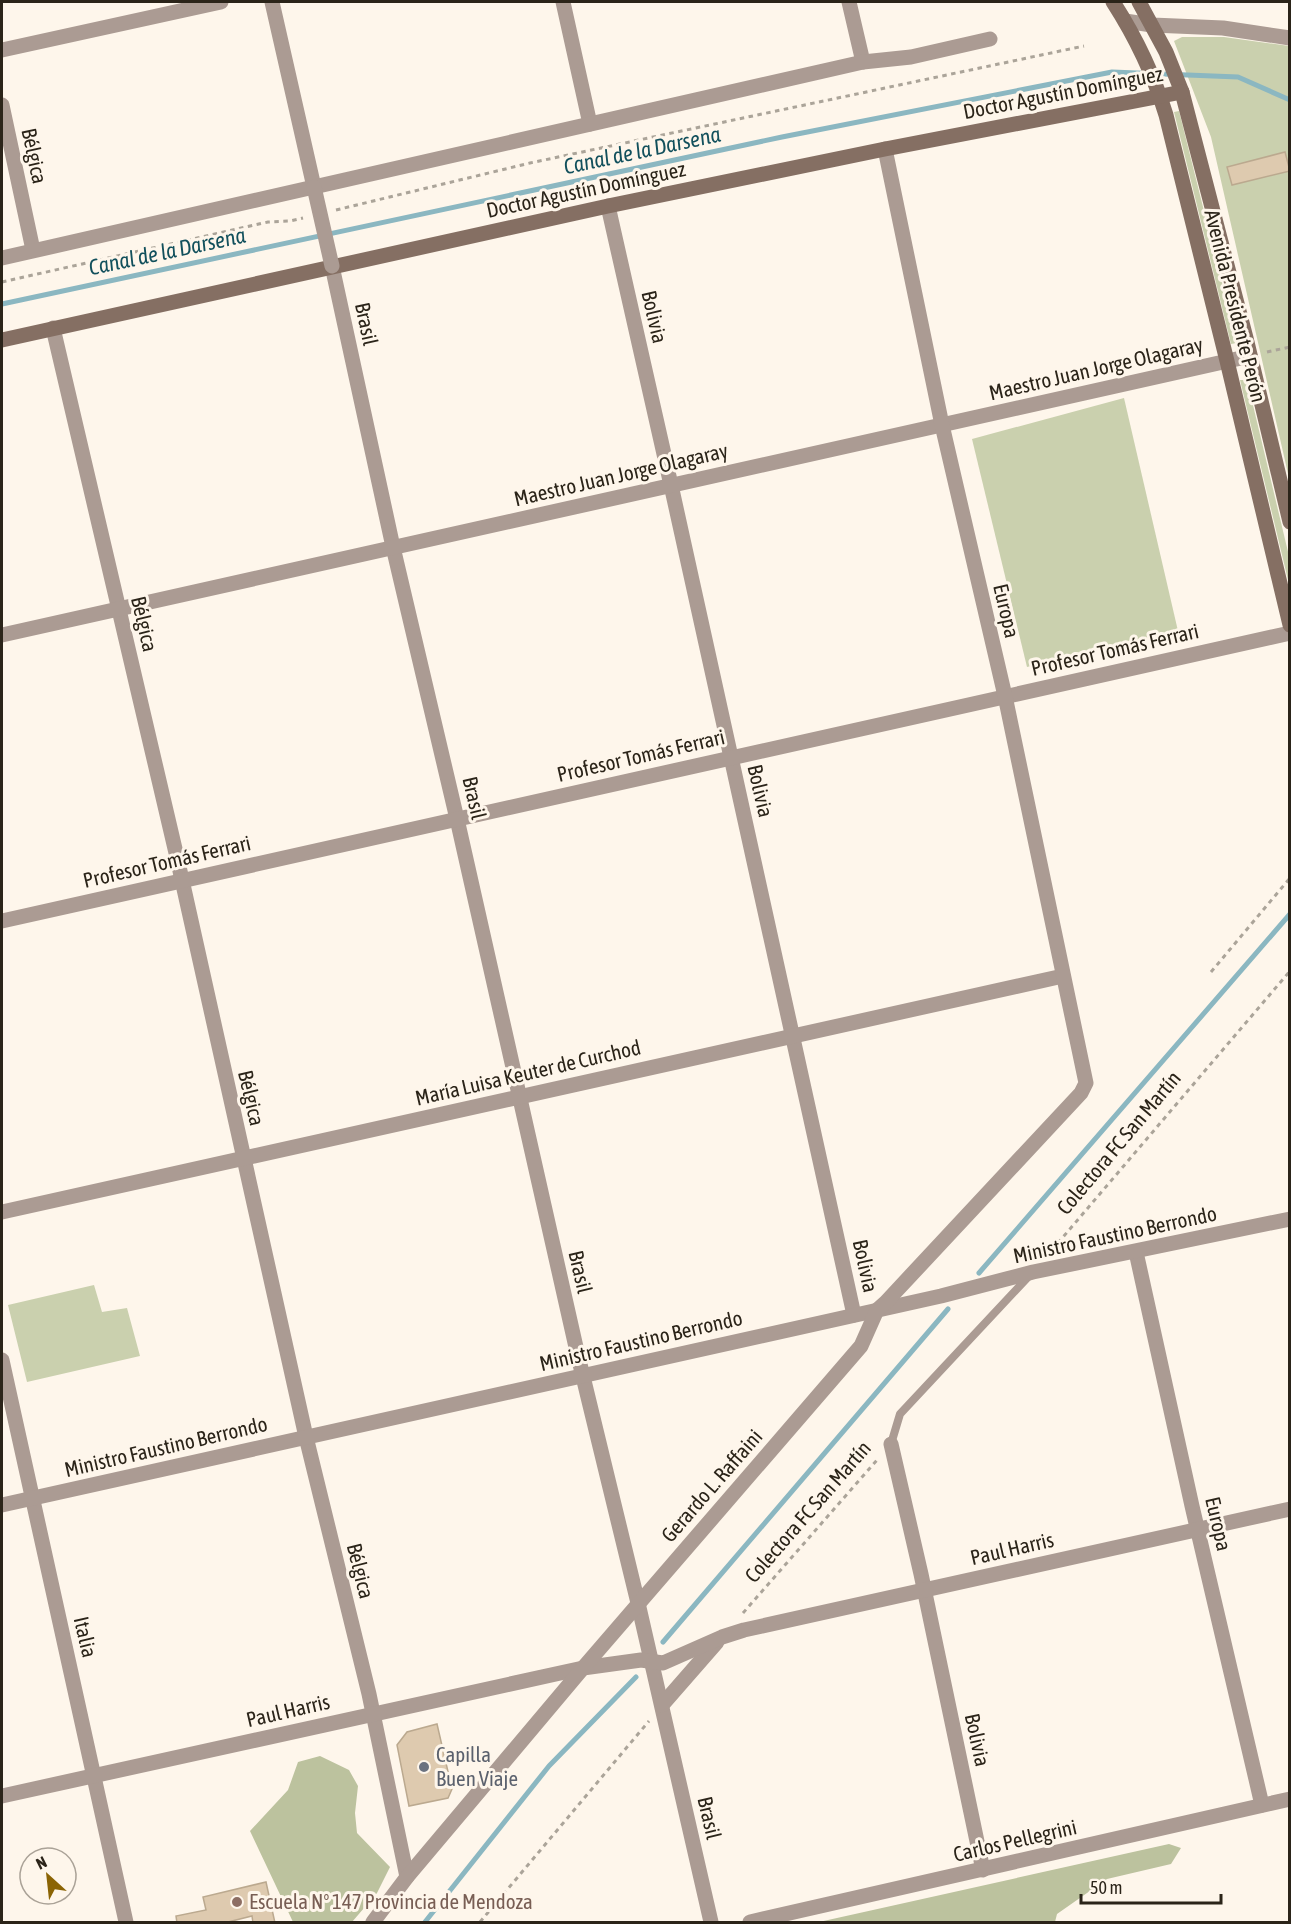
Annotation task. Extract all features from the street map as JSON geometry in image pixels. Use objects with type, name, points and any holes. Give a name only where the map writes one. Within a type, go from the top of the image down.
[{"type":"main road","points":[[1113,2],[1125,21]]},
{"type":"main road","name":"Avenida Presidente Perón","points":[[1126,2],[1125,21],[1160,96],[1227,361],[1290,625]]},
{"type":"main road","name":"Avenida Presidente Perón","points":[[1139,2],[1152,25],[1182,92],[1290,522]]},
{"type":"main road","name":"Doctor Agustín Domínguez","points":[[2,340],[608,206],[885,149],[1182,92]]},
{"type":"street","points":[[2,50],[222,2]]},
{"type":"street","name":"Brasil","points":[[272,2],[393,547],[457,819],[582,1376],[652,1662],[711,1923]]},
{"type":"street","points":[[563,2],[590,124]]},
{"type":"street","points":[[849,2],[863,62]]},
{"type":"street","points":[[1125,21],[1152,25],[1223,28],[1290,38]]},
{"type":"street","points":[[2,258],[863,62],[911,57],[990,39]]},
{"type":"street","name":"Bélgica","points":[[2,105],[33,250]]},
{"type":"street","name":"Europa","points":[[885,149],[942,425],[1005,696],[1086,1083]]},
{"type":"street","name":"Bolivia","points":[[608,206],[854,1315]]},
{"type":"street","name":"Bélgica","points":[[53,328],[171,830],[306,1437],[373,1714],[407,1877]]},
{"type":"street","name":"Maestro Juan Jorge Olagaray","points":[[2,635],[1250,356]]},
{"type":"street","name":"Profesor Tomás Ferrari","points":[[2,921],[1290,633]]},
{"type":"street","name":"María Luisa Keuter de Curchod","points":[[2,1212],[1063,976]]},
{"type":"street","name":"Gerardo L. Raffaini","points":[[373,1923],[407,1877],[583,1668],[861,1346],[878,1310],[1081,1093],[1086,1083]]},
{"type":"street","name":"Ministro Faustino Berrondo","points":[[2,1505],[878,1310],[1033,1272],[1290,1219]]},
{"type":"street","name":"Europa","points":[[1136,1252],[1262,1805]]},
{"type":"street","name":"Italia","points":[[2,1360],[126,1923]]},
{"type":"street","name":"Bolivia","points":[[891,1444],[983,1870]]},
{"type":"street","name":"Paul Harris","points":[[2,1796],[583,1668],[641,1660],[663,1663],[722,1637],[744,1630],[1290,1509]]},
{"type":"street","points":[[662,1705],[722,1637]]},
{"type":"street","name":"Carlos Pellegrini","points":[[750,1923],[1290,1799]]},
{"type":"lane","name":"Colectora FC San Martín","points":[[891,1444],[900,1414],[1033,1272]]},
{"type":"path","points":[[335,210],[530,163],[1084,46]]},
{"type":"path","points":[[2,282],[268,222],[290,221],[312,216]]},
{"type":"path","points":[[1250,356],[1290,347]]},
{"type":"path","points":[[1211,972],[1290,878]]},
{"type":"path","name":"Colectora FC San Martín","points":[[1033,1272],[1290,971]]},
{"type":"path","name":"Colectora FC San Martín","points":[[722,1637],[891,1444]]},
{"type":"path","points":[[480,1923],[662,1705]]},
{"type":"green space","points":[[1182,37],[1224,37],[1289,46],[1289,478],[1211,137],[1174,41]]},
{"type":"green space","points":[[1179,111],[1237,343],[1231,344],[1174,112]]},
{"type":"green space","points":[[1240,380],[1247,380],[1289,556],[1289,584]]},
{"type":"green space","points":[[1124,398],[1178,631],[1027,667],[972,439]]},
{"type":"green space","points":[[94,1285],[102,1312],[127,1308],[140,1356],[27,1382],[8,1305]]},
{"type":"green space","points":[[320,1756],[349,1770],[358,1786],[355,1813],[357,1833],[390,1867],[377,1893],[352,1922],[293,1922],[250,1831],[288,1790],[298,1762]]},
{"type":"green space","points":[[1169,1844],[1181,1848],[1171,1864],[1107,1879],[1057,1914],[1055,1922],[819,1922]]},
{"type":"building","points":[[1285,152],[1290,171],[1232,185],[1227,167]]},
{"type":"building","name":"Capilla Buen Viaje","points":[[437,1724],[452,1789],[448,1798],[409,1806],[397,1745],[407,1732]]},
{"type":"building","name":"Escuela N° 147 Provincia de Mendoza","points":[[266,1882],[275,1923],[253,1923],[252,1916],[224,1923],[177,1923],[176,1916],[206,1910],[203,1897]]},
{"type":"waterway","name":"Canal de la Darsena","points":[[2,304],[782,137],[1112,72],[1238,77],[1290,100]]},
{"type":"waterway","points":[[979,1273],[1290,914]]},
{"type":"waterway","points":[[663,1642],[948,1309]]},
{"type":"waterway","points":[[425,1922],[549,1766],[636,1677]]},
{"type":"place","name":"Capilla Buen Viaje","points":[[424,1767]]},
{"type":"place","name":"Escuela N° 147 Provincia de Mendoza","points":[[237,1902]]}]
